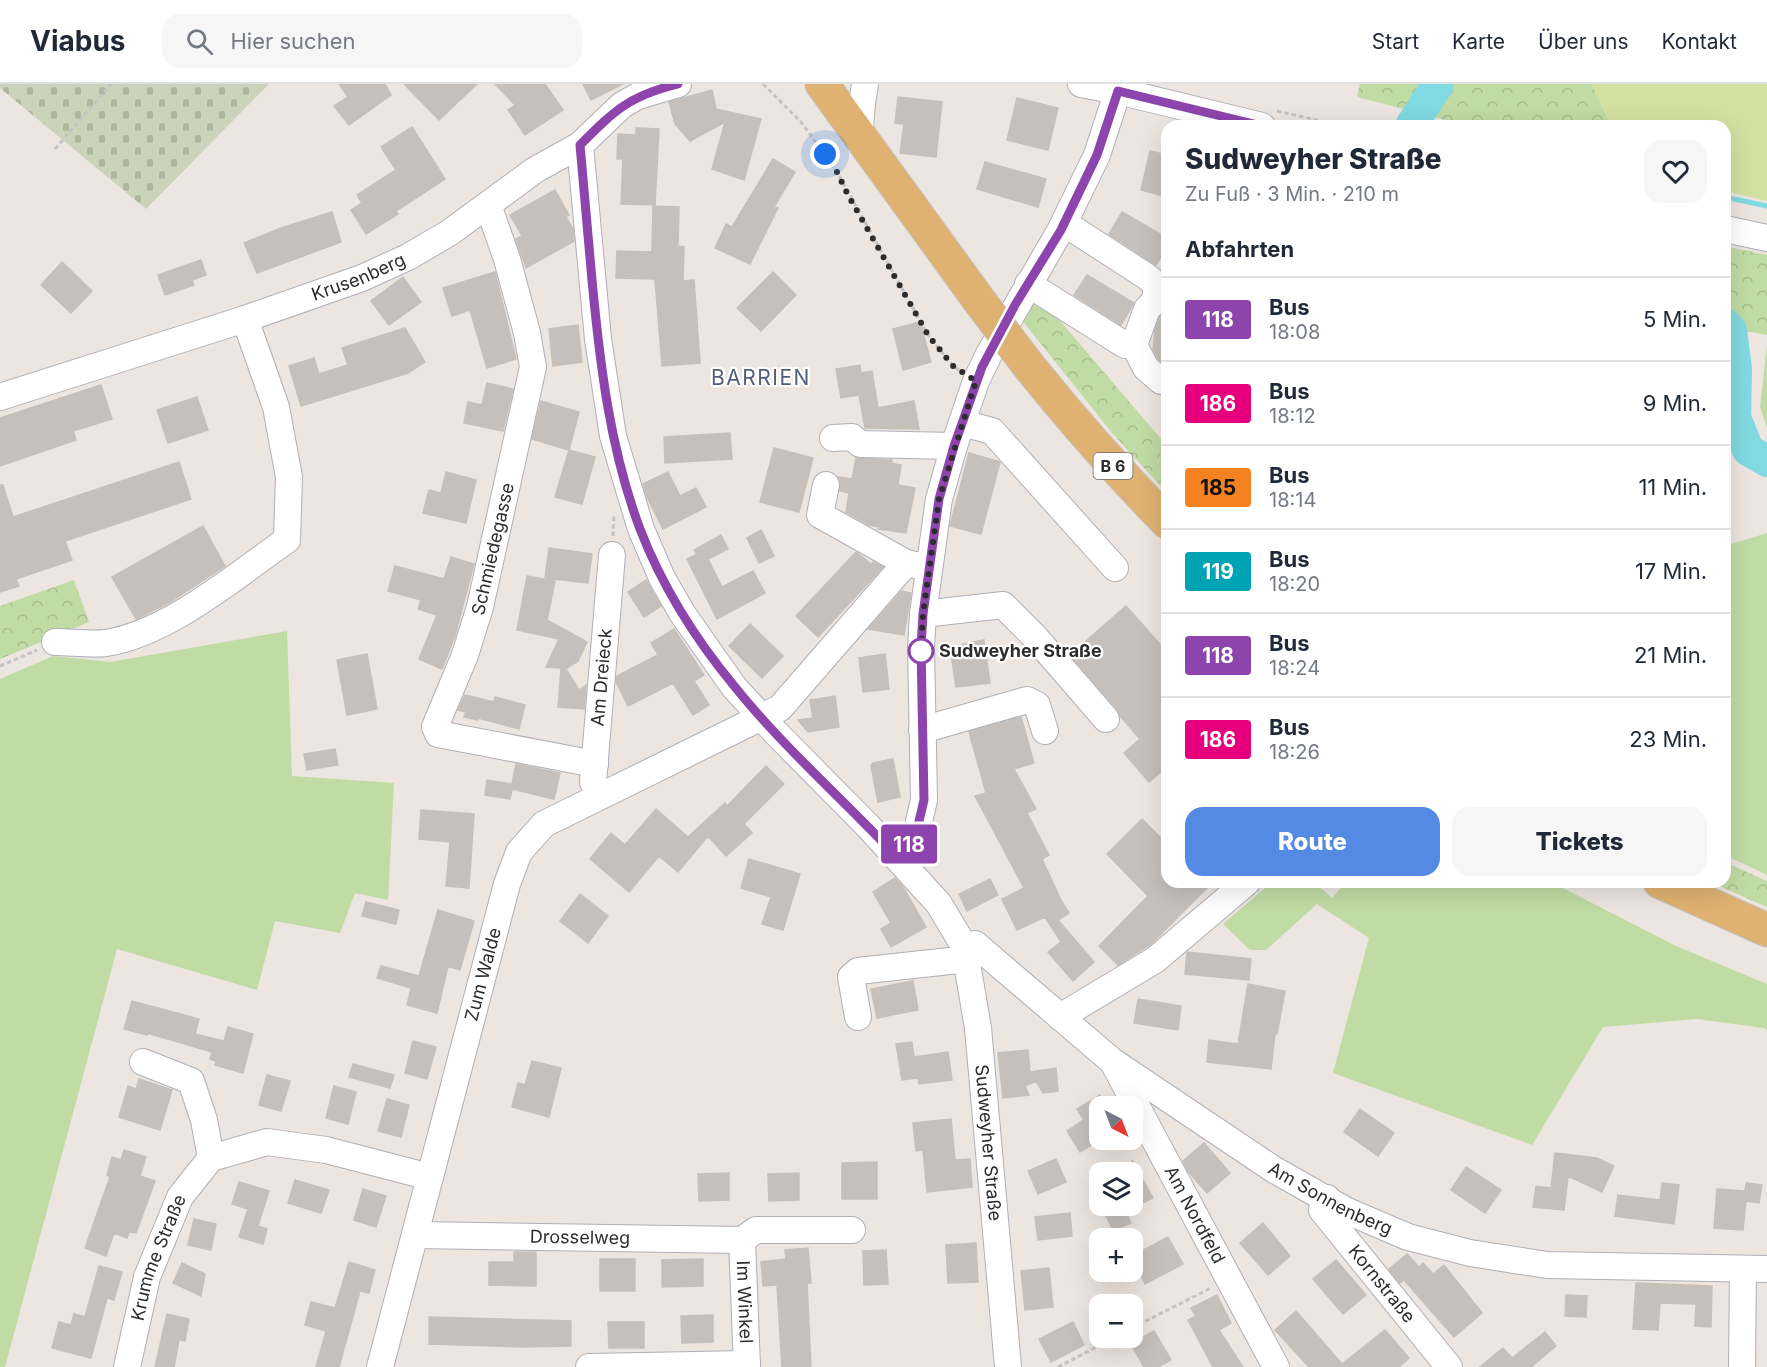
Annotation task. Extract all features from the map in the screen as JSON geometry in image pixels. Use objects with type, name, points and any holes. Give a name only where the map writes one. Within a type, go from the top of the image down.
[{"type":"main road","name":"B 6","points":[[822,84],[859,138],[1028,365],[1076,423],[1161,515]]},
{"type":"main road","points":[[1673,888],[1767,930]]},
{"type":"street","name":"Krusenberg","points":[[0,397],[245,319],[362,278],[408,257],[449,233],[535,170],[580,145],[622,105],[659,88],[678,84]]},
{"type":"street","points":[[859,138],[866,84]]},
{"type":"street","points":[[1081,84],[1119,87],[1237,120]]},
{"type":"street","points":[[897,857],[915,838],[924,800],[921,647],[923,614],[918,566],[976,381],[1064,223],[1097,155],[1119,87]]},
{"type":"street","name":"Sudweyher Straße","points":[[580,145],[598,339],[613,436],[640,529],[662,578],[682,613],[734,687],[939,904],[966,952],[978,1028],[1008,1367]]},
{"type":"street","name":"Schmiedegasse","points":[[488,205],[519,302],[533,356],[533,367],[480,607],[465,655],[435,727],[438,734],[595,764]]},
{"type":"street","points":[[1064,223],[1157,285],[1155,301],[1147,309],[1134,345],[1146,368],[1161,381]]},
{"type":"street","points":[[1731,230],[1767,238]]},
{"type":"street","points":[[1028,284],[1125,345],[1134,345]]},
{"type":"street","points":[[55,642],[105,643],[156,628],[207,596],[287,540],[289,477],[276,407],[245,319]]},
{"type":"street","points":[[833,438],[852,437],[860,444],[992,431],[1114,568]]},
{"type":"street","points":[[826,484],[820,515],[918,566]]},
{"type":"street","name":"Am Dreieck","points":[[592,799],[612,555]]},
{"type":"street","name":"Zum Walde","points":[[380,1367],[507,884],[519,852],[544,824],[780,708],[918,566]]},
{"type":"street","points":[[923,614],[1003,605],[1035,637],[1106,719]]},
{"type":"street","points":[[922,730],[1027,700],[1036,705],[1045,731]]},
{"type":"street","points":[[1060,1017],[1155,960],[1240,888]]},
{"type":"street","name":"Am Sonnenberg","points":[[966,952],[975,944],[1112,1061],[1273,1168],[1347,1211],[1408,1237],[1470,1253],[1547,1265],[1755,1269]]},
{"type":"street","points":[[858,1017],[851,977],[858,971],[966,952]]},
{"type":"street","name":"Am Nordfeld","points":[[1112,1061],[1276,1367]]},
{"type":"street","points":[[143,1062],[191,1081],[204,1120],[211,1158],[267,1142],[326,1150],[430,1177]]},
{"type":"street","name":"Krumme Straße","points":[[127,1367],[147,1277],[180,1197],[211,1158]]},
{"type":"street","name":"Kornstraße","points":[[1327,1198],[1322,1210],[1449,1367]]},
{"type":"street","points":[[742,1240],[756,1230],[852,1230]]},
{"type":"street","name":"Drosselweg","points":[[416,1235],[742,1240]]},
{"type":"street","name":"Im Winkel","points":[[589,1367],[747,1365],[742,1240]]},
{"type":"street","points":[[1742,1367],[1755,1269]]},
{"type":"path","points":[[56,149],[111,84]]},
{"type":"path","points":[[763,84],[801,122],[836,170],[928,335],[953,366],[976,381]]},
{"type":"path","points":[[0,666],[55,642]]},
{"type":"path","points":[[1143,1322],[1229,1278]]},
{"type":"path","points":[[1058,1367],[1095,1348]]},
{"type":"green space","points":[[0,84],[269,84],[146,209],[0,88]]},
{"type":"green space","points":[[1360,84],[1592,84],[1608,120],[1446,120],[1357,97]]},
{"type":"green space","points":[[1592,84],[1767,84],[1767,201],[1731,192],[1731,120],[1608,120]]},
{"type":"green space","points":[[1731,247],[1767,255],[1767,335],[1731,328]]},
{"type":"green space","points":[[1034,301],[1044,302],[1161,439],[1161,486],[1113,434],[1021,319]]},
{"type":"green space","points":[[1767,345],[1767,428],[1760,407]]},
{"type":"green space","points":[[1767,533],[1767,875],[1731,858],[1731,544]]},
{"type":"green space","points":[[74,580],[89,622],[0,659],[0,606]]},
{"type":"green space","points":[[287,631],[292,776],[394,783],[388,900],[355,893],[340,933],[275,921],[257,990],[117,949],[5,1367],[0,1367],[0,679],[53,656],[110,662]]},
{"type":"green space","points":[[1731,865],[1767,881],[1767,907],[1724,888],[1731,888]]},
{"type":"green space","points":[[1265,888],[1321,888],[1332,898],[1341,888],[1563,888],[1676,946],[1767,984],[1767,1030],[1697,1019],[1603,1027],[1532,1145],[1333,1073],[1369,938],[1317,904],[1266,950],[1250,950],[1223,924]]},
{"type":"building","points":[[339,84],[385,84],[391,95],[349,125],[334,106],[348,97]]},
{"type":"building","points":[[404,84],[477,84],[439,120]]},
{"type":"building","points":[[495,84],[545,84],[563,110],[525,135],[508,110],[515,105]]},
{"type":"building","points":[[583,84],[623,84],[591,100]]},
{"type":"building","points":[[712,90],[716,109],[761,119],[744,180],[712,169],[725,122],[690,141],[675,124],[669,102]]},
{"type":"building","points":[[898,97],[942,102],[936,157],[900,153],[904,124],[895,123]]},
{"type":"building","points":[[1017,98],[1058,108],[1048,150],[1007,140]]},
{"type":"building","points":[[412,127],[445,179],[396,211],[398,214],[366,234],[351,210],[362,203],[357,195],[396,170],[381,147]]},
{"type":"building","points":[[636,128],[659,129],[655,205],[621,204],[623,159],[617,159],[618,134],[636,135]]},
{"type":"building","points":[[1150,151],[1161,154],[1161,195],[1141,190]]},
{"type":"building","points":[[773,159],[795,172],[774,207],[778,208],[750,264],[715,248],[726,224],[732,227]]},
{"type":"building","points":[[985,162],[1046,179],[1038,207],[977,189]]},
{"type":"building","points":[[555,190],[569,215],[566,217],[573,229],[574,241],[526,268],[516,239],[522,236],[510,215]]},
{"type":"building","points":[[653,206],[679,207],[678,246],[684,247],[683,281],[694,280],[700,363],[662,366],[655,279],[616,278],[617,251],[652,252]]},
{"type":"building","points":[[332,212],[341,242],[257,273],[244,243],[281,228]]},
{"type":"building","points":[[1122,212],[1161,235],[1161,257],[1156,265],[1109,234]]},
{"type":"building","points":[[201,260],[206,275],[192,280],[194,285],[165,295],[158,275]]},
{"type":"building","points":[[62,262],[92,291],[71,313],[41,285]]},
{"type":"building","points":[[495,272],[516,359],[487,368],[470,310],[452,316],[443,288]]},
{"type":"building","points":[[773,272],[796,295],[761,331],[737,308]]},
{"type":"building","points":[[1087,275],[1134,303],[1121,325],[1074,295]]},
{"type":"building","points":[[403,277],[421,302],[389,325],[371,301]]},
{"type":"building","points":[[1160,317],[1161,361],[1153,349],[1155,330]]},
{"type":"building","points":[[920,322],[931,362],[903,370],[893,329]]},
{"type":"building","points":[[578,325],[582,362],[553,366],[549,329]]},
{"type":"building","points":[[405,328],[425,362],[408,373],[301,406],[289,366],[314,358],[319,374],[348,365],[342,348]]},
{"type":"building","points":[[860,365],[861,373],[872,371],[878,408],[914,401],[919,429],[865,428],[859,395],[841,398],[836,369]]},
{"type":"building","points":[[487,383],[513,389],[503,431],[464,423],[468,402],[482,405]]},
{"type":"building","points":[[101,385],[112,419],[73,431],[76,440],[0,466],[0,418]]},
{"type":"building","points":[[197,397],[208,430],[168,443],[157,410]]},
{"type":"building","points":[[541,401],[579,412],[569,450],[532,439]]},
{"type":"building","points":[[730,433],[732,459],[665,463],[664,437]]},
{"type":"building","points":[[774,448],[813,458],[799,512],[760,502]]},
{"type":"building","points":[[569,450],[595,457],[582,504],[555,497]]},
{"type":"building","points":[[969,453],[1000,462],[981,534],[950,526]]},
{"type":"building","points":[[856,458],[892,460],[891,463],[901,465],[898,485],[915,488],[906,533],[878,529],[880,527],[869,525],[846,512],[849,493],[840,491],[838,477],[852,479]]},
{"type":"building","points":[[179,462],[191,499],[65,541],[72,560],[16,579],[19,586],[0,592],[0,485],[3,485],[13,517]]},
{"type":"building","points":[[446,472],[476,480],[466,523],[423,513],[429,490],[441,493]]},
{"type":"building","points":[[668,472],[680,496],[696,488],[706,507],[663,529],[643,484]]},
{"type":"building","points":[[203,526],[225,566],[170,602],[136,619],[112,577]]},
{"type":"building","points":[[761,530],[774,556],[759,563],[747,538]]},
{"type":"building","points":[[721,535],[728,549],[708,559],[722,587],[753,571],[765,593],[717,619],[687,559],[697,554],[694,550]]},
{"type":"building","points":[[549,548],[592,554],[588,583],[545,578]]},
{"type":"building","points":[[856,552],[871,564],[873,562],[883,567],[818,637],[796,616]]},
{"type":"building","points":[[451,557],[474,564],[455,636],[442,669],[419,659],[437,615],[418,609],[421,600],[388,591],[395,566],[444,579]]},
{"type":"building","points":[[527,576],[555,581],[547,620],[587,642],[578,661],[566,669],[579,690],[586,685],[584,709],[558,707],[561,668],[546,667],[559,639],[517,630]]},
{"type":"building","points":[[646,580],[661,606],[644,617],[628,592]]},
{"type":"building","points":[[902,591],[911,593],[904,635],[868,629]]},
{"type":"building","points":[[1126,606],[1161,645],[1161,772],[1149,782],[1124,753],[1140,739],[1070,655]]},
{"type":"building","points":[[750,624],[783,656],[762,678],[729,646]]},
{"type":"building","points":[[674,629],[704,675],[694,681],[709,705],[693,715],[673,683],[628,706],[616,682],[617,676],[658,655],[651,643]]},
{"type":"building","points":[[984,640],[990,683],[956,687],[950,647]]},
{"type":"building","points":[[367,654],[377,709],[347,715],[337,660]]},
{"type":"building","points":[[885,654],[889,689],[863,692],[859,658]]},
{"type":"building","points":[[465,695],[494,702],[495,697],[525,705],[519,729],[478,718],[478,720],[464,717],[466,712],[458,710]]},
{"type":"building","points":[[835,696],[839,727],[808,732],[798,720],[813,718],[810,700]]},
{"type":"building","points":[[1021,717],[1034,763],[1014,769],[1036,809],[1027,813],[1049,855],[1042,859],[1069,913],[1058,920],[1094,962],[1073,981],[1048,952],[1061,942],[1045,917],[1017,930],[1002,899],[1024,888],[975,796],[986,793],[969,732]]},
{"type":"building","points":[[335,749],[338,765],[307,770],[304,754]]},
{"type":"building","points":[[893,759],[900,797],[878,802],[871,766],[873,763]]},
{"type":"building","points":[[516,764],[560,773],[554,799],[512,789],[510,799],[485,795],[487,780],[512,784]]},
{"type":"building","points":[[766,766],[784,784],[744,824],[752,833],[726,856],[708,836],[678,872],[659,856],[629,892],[590,859],[611,833],[625,845],[656,809],[688,837],[725,803],[727,806]]},
{"type":"building","points":[[421,810],[474,814],[469,888],[446,886],[450,842],[419,839]]},
{"type":"building","points":[[1142,819],[1161,838],[1161,888],[1207,888],[1151,944],[1118,965],[1099,946],[1148,896],[1107,854]]},
{"type":"building","points":[[749,859],[800,874],[783,930],[762,924],[771,897],[741,888]]},
{"type":"building","points":[[895,878],[903,887],[926,927],[891,947],[881,929],[891,923],[873,892]]},
{"type":"building","points":[[990,879],[998,895],[967,911],[959,894]]},
{"type":"building","points":[[580,894],[608,916],[588,943],[560,921]]},
{"type":"building","points":[[366,902],[399,910],[396,924],[362,916]]},
{"type":"building","points":[[438,910],[474,921],[460,970],[448,966],[437,1013],[407,1005],[411,988],[377,978],[381,966],[419,976]]},
{"type":"building","points":[[1187,952],[1251,959],[1249,980],[1185,974]]},
{"type":"building","points":[[913,981],[918,1010],[877,1018],[871,989]]},
{"type":"building","points":[[1248,984],[1285,991],[1277,1034],[1275,1034],[1271,1069],[1207,1062],[1209,1040],[1238,1044]]},
{"type":"building","points":[[1138,999],[1181,1006],[1178,1030],[1134,1023]]},
{"type":"building","points":[[132,1001],[199,1019],[195,1034],[224,1041],[228,1027],[253,1034],[243,1073],[215,1065],[216,1061],[210,1059],[212,1052],[147,1033],[147,1035],[124,1029]]},
{"type":"building","points":[[413,1041],[436,1047],[427,1079],[405,1073]]},
{"type":"building","points":[[912,1042],[914,1057],[948,1052],[952,1080],[919,1084],[918,1078],[902,1080],[896,1044]]},
{"type":"building","points":[[1028,1050],[1030,1072],[1056,1068],[1058,1091],[1043,1093],[1036,1081],[1025,1086],[1029,1095],[1003,1098],[998,1053]]},
{"type":"building","points":[[532,1061],[561,1068],[549,1117],[512,1107],[518,1083],[525,1085]]},
{"type":"building","points":[[353,1064],[394,1075],[390,1088],[349,1077]]},
{"type":"building","points":[[267,1075],[290,1081],[281,1111],[259,1105]]},
{"type":"building","points":[[139,1079],[172,1090],[160,1130],[119,1117],[128,1086],[136,1089]]},
{"type":"building","points":[[334,1086],[356,1092],[348,1124],[326,1118]]},
{"type":"building","points":[[387,1099],[409,1105],[401,1137],[378,1131]]},
{"type":"building","points":[[1089,1102],[1089,1147],[1080,1152],[1067,1131],[1084,1120],[1077,1109]]},
{"type":"building","points":[[1360,1109],[1394,1133],[1378,1156],[1344,1132]]},
{"type":"building","points":[[951,1119],[955,1160],[970,1159],[972,1187],[927,1192],[923,1150],[916,1151],[913,1123]]},
{"type":"building","points":[[1204,1143],[1230,1173],[1207,1193],[1187,1170],[1183,1161]]},
{"type":"building","points":[[124,1150],[146,1157],[140,1176],[155,1181],[136,1233],[129,1232],[127,1238],[114,1233],[106,1256],[85,1248],[110,1177],[107,1175],[112,1157],[121,1160]]},
{"type":"building","points":[[1555,1153],[1597,1158],[1614,1166],[1602,1192],[1568,1176],[1564,1210],[1533,1207],[1536,1186],[1551,1188]]},
{"type":"building","points":[[1056,1159],[1066,1182],[1038,1194],[1028,1171]]},
{"type":"building","points":[[877,1162],[877,1199],[842,1199],[842,1163]]},
{"type":"building","points":[[1466,1167],[1501,1190],[1485,1213],[1451,1190]]},
{"type":"building","points":[[729,1173],[729,1200],[699,1201],[698,1174]]},
{"type":"building","points":[[799,1173],[799,1200],[769,1201],[768,1174]]},
{"type":"building","points":[[295,1180],[329,1190],[321,1213],[288,1203]]},
{"type":"building","points":[[1143,1180],[1153,1198],[1143,1203]]},
{"type":"building","points":[[239,1182],[269,1191],[258,1226],[267,1229],[263,1244],[239,1237],[248,1209],[232,1204]]},
{"type":"building","points":[[1662,1183],[1679,1185],[1674,1224],[1615,1216],[1618,1195],[1660,1200]]},
{"type":"building","points":[[1746,1183],[1762,1185],[1759,1203],[1746,1201],[1743,1230],[1714,1228],[1717,1189],[1745,1191]]},
{"type":"building","points":[[363,1189],[386,1196],[376,1227],[354,1220]]},
{"type":"building","points":[[1070,1213],[1072,1236],[1038,1240],[1035,1217]]},
{"type":"building","points":[[1106,1216],[1128,1216],[1131,1223],[1112,1228]]},
{"type":"building","points":[[194,1219],[216,1224],[211,1250],[188,1245]]},
{"type":"building","points":[[1263,1223],[1290,1256],[1268,1275],[1240,1243]]},
{"type":"building","points":[[1168,1237],[1183,1264],[1145,1284],[1143,1250]]},
{"type":"building","points":[[976,1243],[978,1282],[948,1283],[946,1245]]},
{"type":"building","points":[[808,1248],[811,1283],[807,1283],[811,1367],[782,1367],[777,1285],[763,1286],[761,1262],[786,1259],[785,1250]]},
{"type":"building","points":[[886,1250],[888,1284],[864,1285],[863,1251]]},
{"type":"building","points":[[514,1252],[536,1252],[536,1286],[489,1285],[489,1262],[514,1262]]},
{"type":"building","points":[[1407,1254],[1419,1267],[1423,1263],[1433,1274],[1444,1265],[1482,1313],[1454,1337],[1404,1280],[1400,1283],[1389,1269]]},
{"type":"building","points":[[600,1259],[635,1259],[635,1291],[600,1291]]},
{"type":"building","points":[[703,1259],[703,1286],[662,1287],[662,1260]]},
{"type":"building","points":[[1336,1260],[1366,1295],[1343,1314],[1313,1279]]},
{"type":"building","points":[[349,1262],[375,1270],[369,1293],[360,1291],[339,1367],[316,1367],[326,1331],[305,1325],[311,1302],[335,1308]]},
{"type":"building","points":[[182,1263],[205,1274],[201,1296],[173,1283]]},
{"type":"building","points":[[99,1266],[122,1272],[114,1300],[107,1298],[91,1358],[52,1348],[59,1322],[71,1325],[74,1314],[85,1317]]},
{"type":"building","points":[[1049,1268],[1053,1307],[1025,1310],[1021,1271]]},
{"type":"building","points":[[1636,1283],[1712,1286],[1711,1327],[1695,1326],[1696,1304],[1660,1303],[1658,1330],[1633,1329]]},
{"type":"building","points":[[1217,1295],[1231,1323],[1219,1330],[1243,1367],[1213,1367],[1188,1320],[1196,1316],[1191,1308]]},
{"type":"building","points":[[1566,1295],[1587,1296],[1586,1317],[1565,1316]]},
{"type":"building","points":[[1296,1311],[1342,1364],[1385,1330],[1409,1358],[1399,1367],[1309,1367],[1275,1330]]},
{"type":"building","points":[[167,1314],[189,1319],[185,1341],[179,1340],[174,1367],[155,1367]]},
{"type":"building","points":[[713,1315],[713,1342],[682,1343],[681,1316]]},
{"type":"building","points":[[429,1317],[571,1321],[571,1346],[429,1344]]},
{"type":"building","points":[[608,1322],[644,1322],[644,1348],[609,1348]]},
{"type":"building","points":[[1073,1322],[1084,1345],[1051,1362],[1039,1339]]},
{"type":"building","points":[[1154,1331],[1171,1360],[1158,1367],[1144,1367],[1133,1348],[1143,1348],[1143,1337]]},
{"type":"building","points":[[1545,1332],[1556,1346],[1531,1367],[1480,1367],[1503,1348],[1512,1358]]},
{"type":"waterway","points":[[1415,120],[1438,84]]},
{"type":"waterway","points":[[1731,198],[1767,206]]},
{"type":"waterway","points":[[1731,330],[1736,369],[1735,417],[1748,450],[1767,461]]},
{"type":"bus line","name":"118","points":[[678,84],[659,88],[622,105],[580,145],[606,400],[629,495],[640,529],[662,578],[682,613],[734,687],[760,717],[897,857],[915,838],[924,800],[921,647],[923,614],[939,499],[954,446],[982,367],[1015,305],[1061,230],[1097,155],[1118,91],[1237,120]]},
{"type":"place","name":"Sudweyher Straße","points":[[921,651]]},
{"type":"district","name":"BARRIEN","points":[[761,378]]},
{"type":"route","points":[[825,154],[928,335],[953,366],[976,381],[939,499],[923,614],[921,651]]}]
